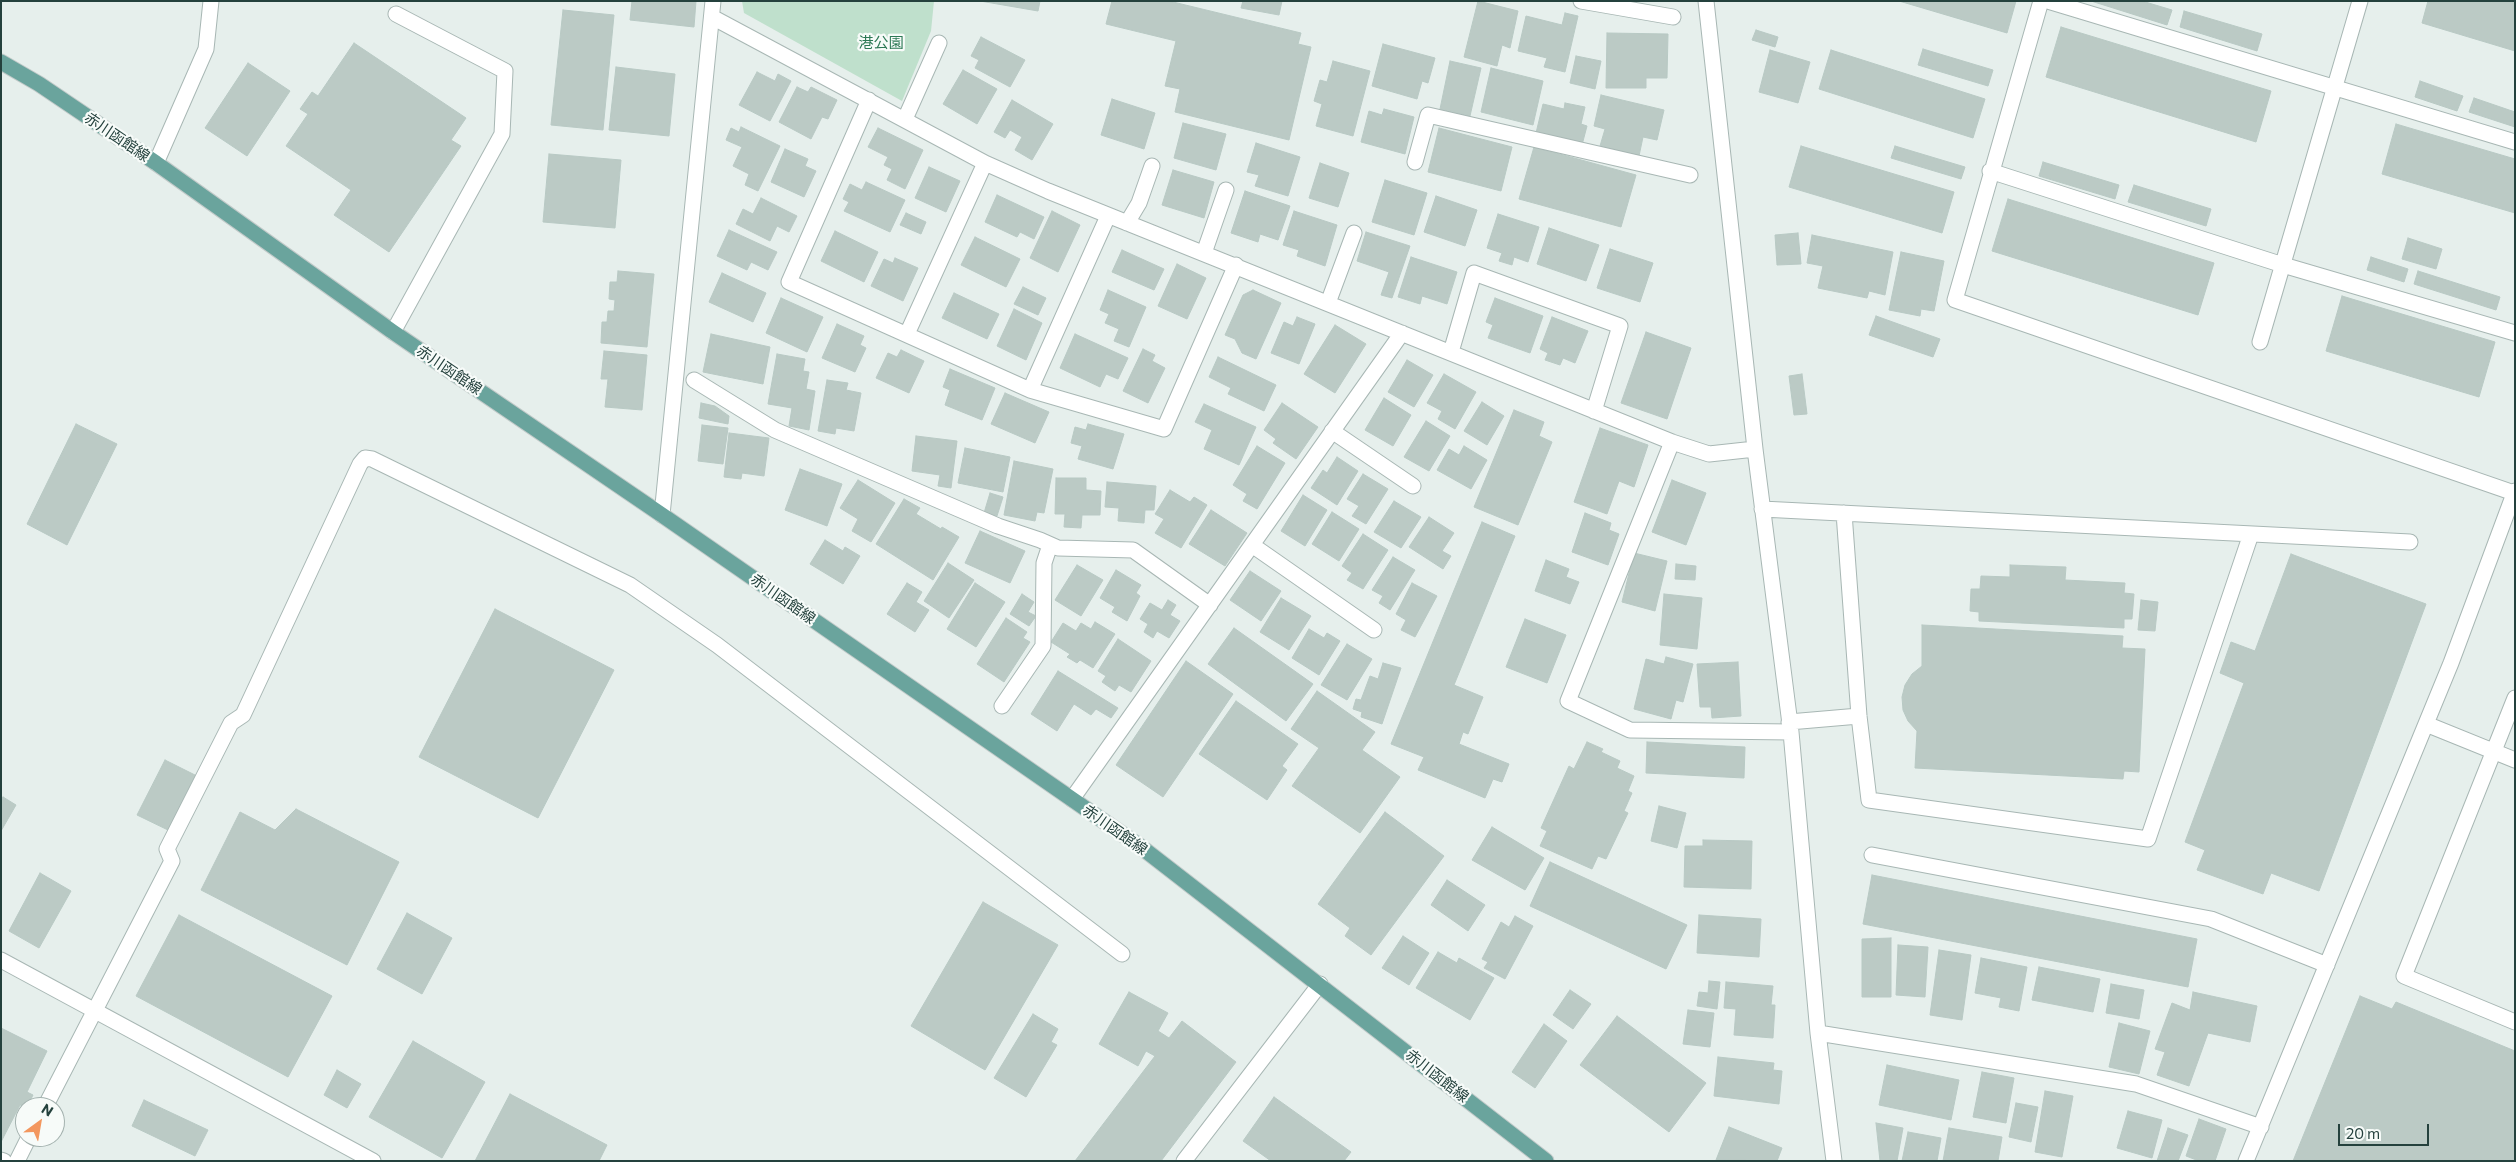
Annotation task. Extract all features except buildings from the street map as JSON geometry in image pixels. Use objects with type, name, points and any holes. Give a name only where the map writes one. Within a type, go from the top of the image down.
[{"type":"main road","name":"赤川函館線","points":[[1,62],[39,84],[156,163],[393,332],[662,514],[1141,847],[1320,984],[1542,1160]]},
{"type":"street","points":[[156,163],[206,49],[211,1]]},
{"type":"street","points":[[662,514],[713,1]]},
{"type":"street","points":[[1581,1],[1673,17]]},
{"type":"street","points":[[1706,1],[1755,449],[1790,727],[1818,1033],[1834,1161]]},
{"type":"street","points":[[2041,1],[1990,171],[1955,300],[2514,492],[2426,724],[2246,1161]]},
{"type":"street","points":[[2048,1],[2515,142]]},
{"type":"street","points":[[2260,342],[2360,1]]},
{"type":"street","points":[[393,332],[502,134],[505,71],[396,14]]},
{"type":"street","points":[[712,17],[985,163],[1108,216],[1236,265],[1672,442],[1709,454],[1755,449]]},
{"type":"street","points":[[905,119],[939,43]]},
{"type":"street","points":[[869,100],[789,282],[1030,390],[1164,429],[1236,265]]},
{"type":"street","points":[[1416,162],[1428,115],[1690,175]]},
{"type":"street","points":[[907,334],[985,163]]},
{"type":"street","points":[[1127,223],[1140,203],[1152,166]]},
{"type":"street","points":[[1990,171],[2283,265],[2515,333]]},
{"type":"street","points":[[1204,253],[1226,190]]},
{"type":"street","points":[[1030,390],[1108,216]]},
{"type":"street","points":[[1328,303],[1354,233]]},
{"type":"street","points":[[1451,352],[1474,272],[1620,326],[1594,411]]},
{"type":"street","points":[[1072,799],[1402,333]]},
{"type":"street","points":[[694,380],[775,430],[884,479],[998,526],[1058,548],[1133,550],[1210,605]]},
{"type":"street","points":[[1332,431],[1413,486]]},
{"type":"street","points":[[1672,442],[1568,701],[1630,730],[1790,727],[1859,716]]},
{"type":"street","points":[[50,1097],[172,861],[167,850],[231,723],[243,715],[334,526],[360,464],[365,458],[372,459],[630,585],[716,645],[1122,954]]},
{"type":"street","points":[[1762,509],[2410,542]]},
{"type":"street","points":[[1844,513],[1859,716],[1869,800],[2148,839],[2251,534]]},
{"type":"street","points":[[1002,706],[1043,646],[1044,563],[1050,545]]},
{"type":"street","points":[[1252,545],[1374,630]]},
{"type":"street","points":[[2515,698],[2404,976],[2515,1022]]},
{"type":"street","points":[[2426,724],[2515,760]]},
{"type":"street","points":[[1872,855],[2211,919],[2327,965]]},
{"type":"street","points":[[1,960],[373,1161]]},
{"type":"street","points":[[1184,1161],[1320,984]]},
{"type":"street","points":[[1818,1033],[2136,1084],[2261,1127]]},
{"type":"street","points":[[17,1161],[24,1147]]},
{"type":"green space","name":"港公園","points":[[742,1],[934,1],[931,31],[902,101],[744,13]]}]
